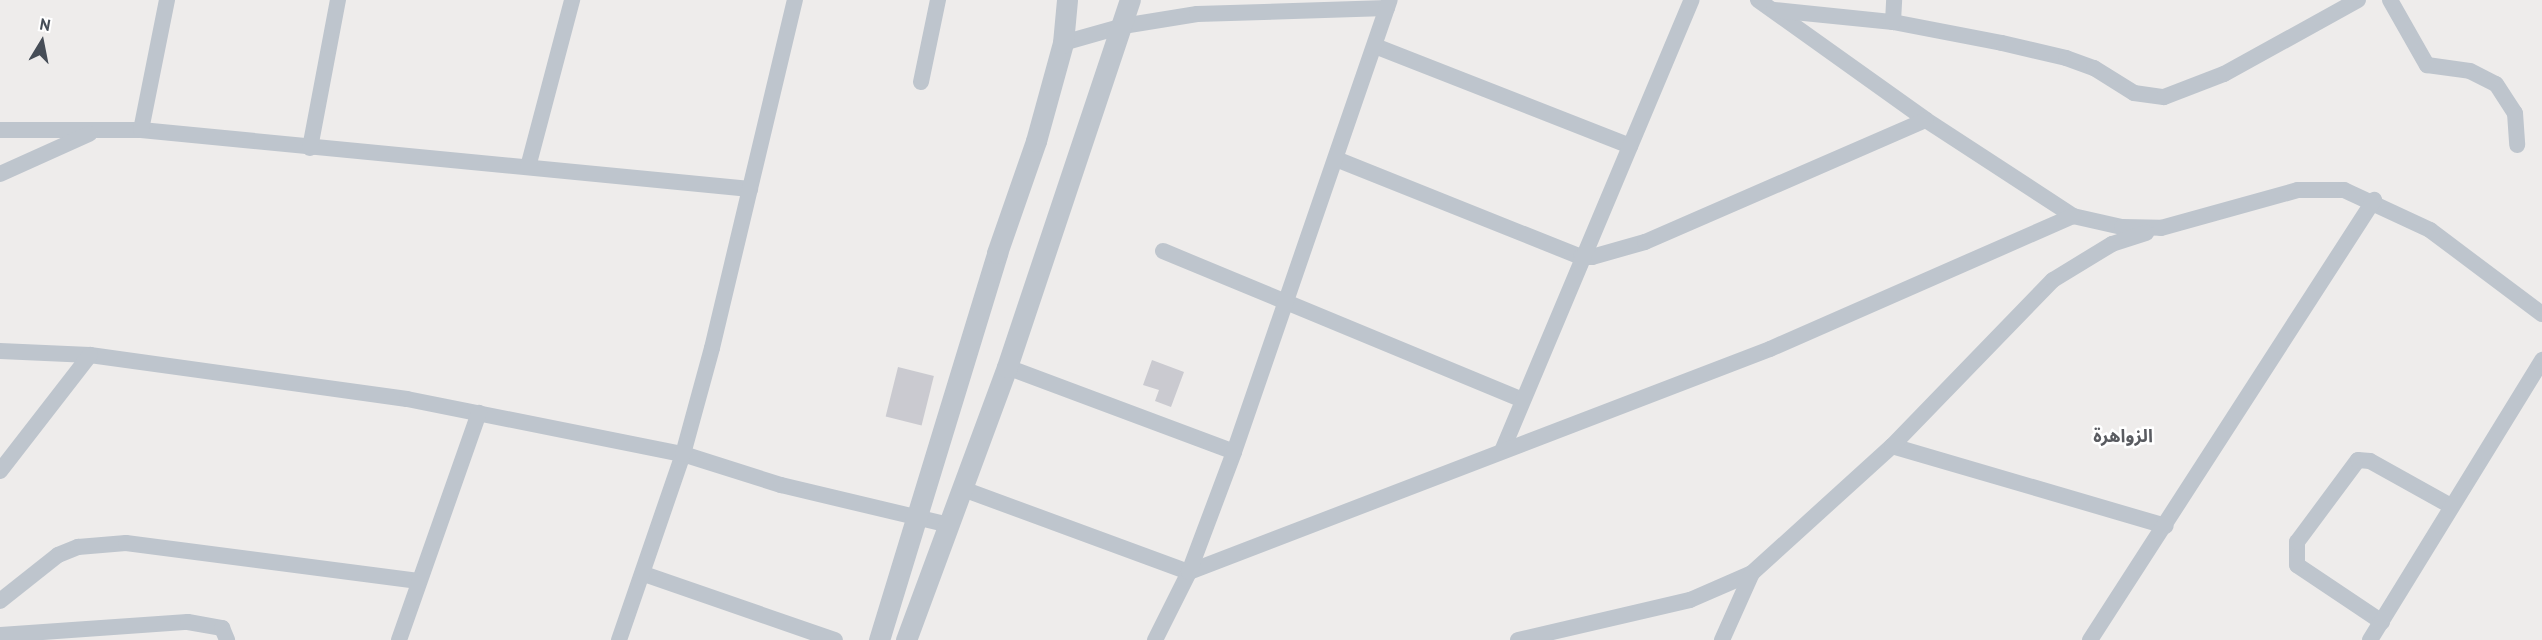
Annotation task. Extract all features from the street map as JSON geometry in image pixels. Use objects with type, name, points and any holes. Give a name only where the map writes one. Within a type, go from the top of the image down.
[{"type":"street","points":[[141,130],[167,0]]},
{"type":"street","points":[[310,148],[338,0]]},
{"type":"street","points":[[528,167],[572,0]]},
{"type":"street","points":[[619,640],[644,574],[683,454],[795,0]]},
{"type":"street","points":[[921,82],[938,0]]},
{"type":"street","points":[[879,640],[1063,44],[1067,0]]},
{"type":"street","points":[[906,640],[1007,367],[1130,0]]},
{"type":"street","points":[[1502,451],[1521,399],[1692,0]]},
{"type":"street","points":[[1758,0],[1926,120],[2073,216],[2122,227],[2162,228]]},
{"type":"street","points":[[1893,22],[1894,0]]},
{"type":"street","points":[[1773,10],[1893,22],[2066,58],[2094,68],[2134,93],[2164,97],[2224,74],[2358,0]]},
{"type":"street","points":[[2390,0],[2427,65],[2470,71],[2496,84],[2515,113],[2517,145]]},
{"type":"street","points":[[1063,44],[1122,26],[1236,11],[1388,4],[1288,301],[1233,452],[1189,572],[1155,640]]},
{"type":"street","points":[[1375,46],[1630,146]]},
{"type":"street","points":[[1336,159],[1581,257],[1606,255],[1645,242],[1926,120]]},
{"type":"street","points":[[0,130],[141,130],[750,189]]},
{"type":"street","points":[[0,174],[95,131]]},
{"type":"street","points":[[1518,640],[1690,600],[1752,573],[1892,446],[2053,280],[2112,244],[2162,228],[2298,190],[2331,188],[2374,200],[2430,230],[2542,314]]},
{"type":"street","points":[[2090,640],[2166,526],[2374,200]]},
{"type":"street","points":[[963,489],[1189,572],[1770,349],[2073,216]]},
{"type":"street","points":[[1163,251],[1521,399]]},
{"type":"street","points":[[0,351],[90,355],[407,399],[683,454],[781,484],[949,525]]},
{"type":"street","points":[[0,471],[90,355]]},
{"type":"street","points":[[2370,640],[2542,360]]},
{"type":"street","points":[[1007,367],[1233,452]]},
{"type":"street","points":[[399,640],[417,581],[479,413]]},
{"type":"street","points":[[1892,446],[2166,526]]},
{"type":"street","points":[[2382,622],[2297,565],[2297,542],[2352,463],[2361,459],[2451,506]]},
{"type":"street","points":[[0,601],[58,555],[78,547],[126,543],[417,581]]},
{"type":"street","points":[[1722,640],[1752,573]]},
{"type":"street","points":[[644,574],[835,640]]},
{"type":"street","points":[[0,635],[188,622],[222,628],[227,640]]},
{"type":"building","points":[[1152,360],[1184,372],[1171,407],[1155,401],[1159,390],[1143,385]]},
{"type":"building","points":[[898,367],[934,376],[922,425],[886,416]]},
{"type":"district","name":"الزواهرة","points":[[2123,436]]}]
